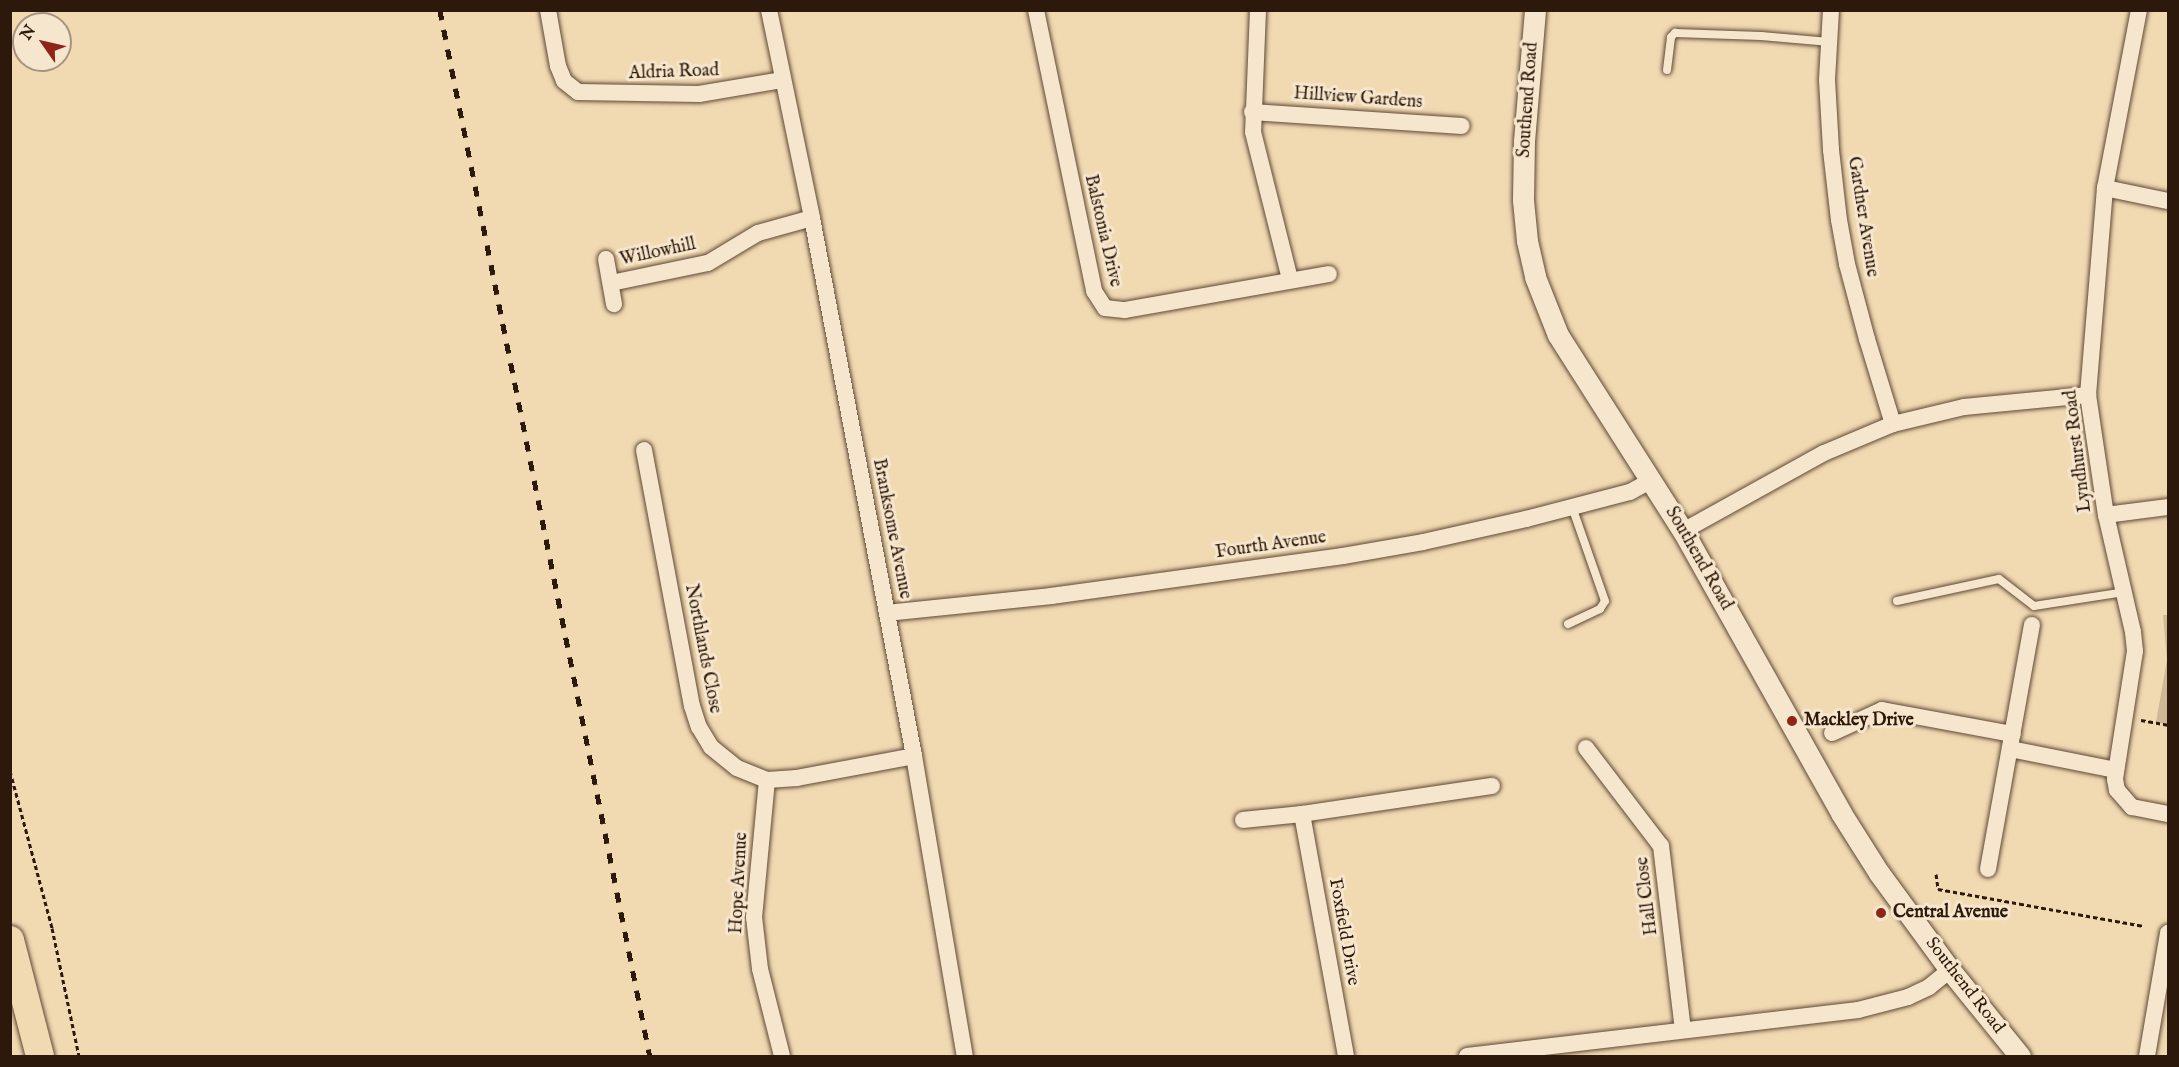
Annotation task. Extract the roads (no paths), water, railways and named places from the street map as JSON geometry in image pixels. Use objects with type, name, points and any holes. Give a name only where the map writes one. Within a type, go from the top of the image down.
[{"type":"highway","points":[[10,940],[40,1056]]},
{"type":"street","name":"Aldria Road","points":[[548,10],[558,66],[568,86],[586,94],[699,94],[783,80]]},
{"type":"street","name":"Branksome Avenue","points":[[769,10],[812,218],[914,756],[965,1056]]},
{"type":"street","name":"Balstonia Drive","points":[[1036,10],[1098,301],[1112,310],[1125,310],[1290,279],[1329,274]]},
{"type":"street","points":[[1258,10],[1252,112],[1253,132],[1290,279]]},
{"type":"street","name":"Southend Road","points":[[1535,10],[1524,141],[1523,200],[1527,241],[1535,277],[1558,335],[1683,531],[1841,813],[1879,873],[1950,970],[2020,1056]]},
{"type":"street","name":"Gardner Avenue","points":[[1832,10],[1828,103],[1839,220],[1847,264],[1866,339],[1893,424]]},
{"type":"street","name":"Lyndhurst Road","points":[[2139,10],[2105,188],[2088,395],[2106,514],[2124,592],[2134,651],[2126,717],[2116,770],[2117,790],[2132,807],[2169,814]]},
{"type":"street","name":"Hillview Gardens","points":[[1252,112],[1461,126]]},
{"type":"street","points":[[2105,188],[2169,201]]},
{"type":"street","name":"Willowhill","points":[[611,284],[708,263],[758,232],[812,218]]},
{"type":"street","name":"Willowhill","points":[[606,259],[614,304]]},
{"type":"street","points":[[1683,531],[1824,453],[1893,424],[1964,407],[2088,395]]},
{"type":"street","name":"Northlands Close","points":[[644,450],[692,706],[699,727],[711,747],[737,768],[767,780],[797,778],[914,756]]},
{"type":"street","name":"Fourth Avenue","points":[[887,613],[1051,596],[1343,556],[1487,528],[1630,492],[1652,480]]},
{"type":"street","points":[[2106,514],[2169,507]]},
{"type":"street","points":[[1988,869],[2032,625]]},
{"type":"street","points":[[1832,733],[1882,710],[2011,741],[2116,770]]},
{"type":"street","name":"Hall Close","points":[[1586,748],[1661,846],[1683,1030]]},
{"type":"street","name":"Hope Avenue","points":[[767,780],[754,917],[760,969],[782,1056]]},
{"type":"street","points":[[1243,820],[1302,814],[1492,786]]},
{"type":"street","name":"Foxfield Drive","points":[[1302,814],[1346,1056]]},
{"type":"street","points":[[2147,1056],[2169,933]]},
{"type":"street","points":[[1467,1056],[1858,1010],[1908,997],[1929,987],[1950,970]]},
{"type":"lane","points":[[1668,70],[1671,37],[1675,33],[1761,36],[1830,42]]},
{"type":"lane","points":[[1568,624],[1600,609],[1605,601],[1572,507]]},
{"type":"lane","points":[[1897,601],[1999,579],[2034,606],[2124,592]]},
{"type":"railway","points":[[440,10],[650,1056]]},
{"type":"place","name":"Mackley Drive","points":[[1792,721]]},
{"type":"place","name":"Central Avenue","points":[[1881,913]]}]
